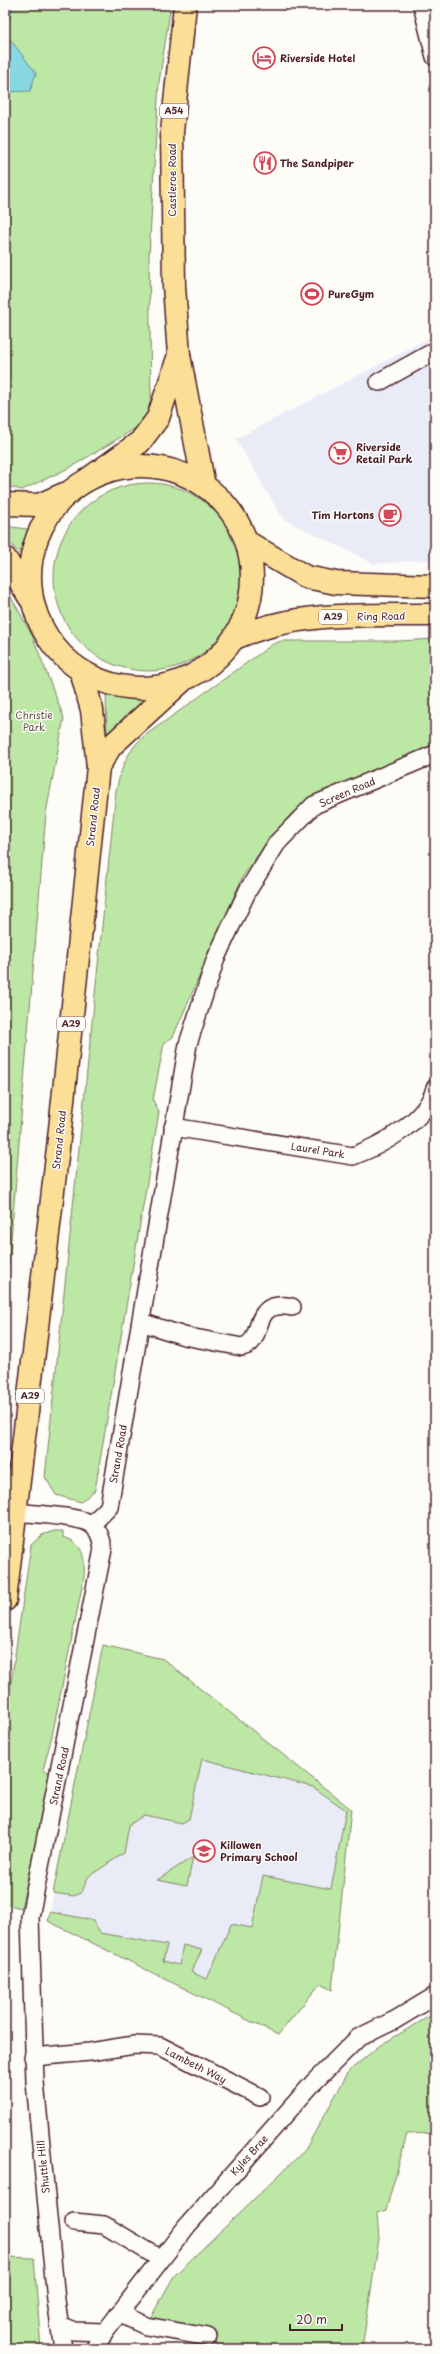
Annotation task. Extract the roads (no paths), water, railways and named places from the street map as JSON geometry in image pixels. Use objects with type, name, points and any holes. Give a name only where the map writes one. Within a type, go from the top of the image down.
[{"type":"main road","name":"Castleroe Road","points":[[185,5],[172,132],[174,286],[179,355],[204,486]]},
{"type":"main road","name":"Castleroe Road","points":[[87,480],[140,442],[158,418],[179,355]]},
{"type":"main road","name":"A29","points":[[5,504],[39,505],[69,492],[87,480],[108,471],[130,466],[156,467],[181,474],[204,486],[230,511],[247,542],[253,575],[249,608],[235,638],[213,663],[181,682],[147,689],[113,685],[81,671],[59,653],[42,629],[32,602],[5,558]]},
{"type":"main road","name":"A29","points":[[32,602],[29,572],[35,542],[48,515],[69,492]]},
{"type":"main road","points":[[247,542],[306,577],[336,583],[435,586]]},
{"type":"main road","name":"Ring Road","points":[[235,638],[263,626],[296,619],[435,615]]},
{"type":"main road","name":"Strand Road","points":[[5,1600],[98,768],[92,710],[81,671]]},
{"type":"main road","name":"Strand Road","points":[[98,768],[111,746],[181,682]]},
{"type":"street","points":[[422,5],[435,57]]},
{"type":"street","points":[[379,382],[435,351]]},
{"type":"street","name":"Screen Road","points":[[248,890],[277,843],[314,805],[435,754]]},
{"type":"street","name":"Strand Road","points":[[32,2008],[30,1917],[103,1549],[102,1537],[92,1524],[109,1507],[188,1044],[216,958],[248,890]]},
{"type":"street","name":"Laurel Park","points":[[173,1127],[353,1156],[377,1147],[423,1113],[435,1088]]},
{"type":"street","points":[[141,1322],[184,1336],[242,1347],[249,1346],[253,1341],[263,1313],[272,1307],[283,1305],[292,1307]]},
{"type":"street","points":[[16,1512],[75,1519],[92,1524]]},
{"type":"street","name":"Kyles Brae","points":[[94,2349],[119,2313],[187,2226],[313,2083],[358,2038],[395,2020],[435,1996]]},
{"type":"street","name":"Shuttle Hill","points":[[32,2008],[33,2057],[59,2324],[63,2349]]},
{"type":"street","name":"Lambeth Way","points":[[33,2057],[90,2052],[134,2045],[160,2046],[260,2097]]},
{"type":"street","points":[[74,2222],[104,2225],[162,2259]]},
{"type":"street","points":[[119,2313],[146,2326],[208,2337]]},
{"type":"street","points":[[59,2324],[74,2331],[105,2332]]},
{"type":"water","points":[[5,5],[13,5],[6,34],[36,73],[30,91],[5,92]]},
{"type":"place","name":"Riverside Hotel","points":[[264,58]]},
{"type":"place","name":"The Sandpiper","points":[[265,163]]},
{"type":"place","name":"PureGym","points":[[312,294]]},
{"type":"place","name":"Riverside Retail Park","points":[[340,453]]},
{"type":"place","name":"Tim Hortons","points":[[390,515]]},
{"type":"place","name":"Killowen Primary School","points":[[204,1851]]},
{"type":"park label","name":"Christie Park","points":[[34,720]]}]
